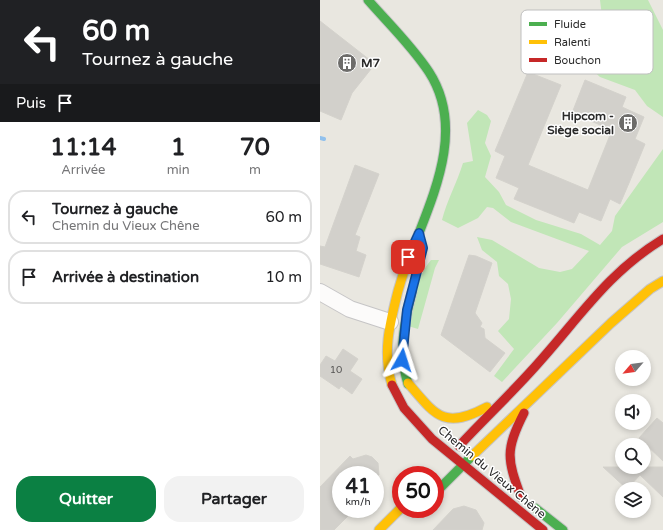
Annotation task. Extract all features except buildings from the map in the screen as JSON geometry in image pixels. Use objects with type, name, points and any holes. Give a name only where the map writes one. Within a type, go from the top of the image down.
[{"type":"main road","name":"Chemin du Vieux Chêne","points":[[368,0],[424,66],[436,85],[448,129],[445,152],[419,233],[412,246],[390,322],[387,355],[392,387],[412,419],[448,459],[463,465],[543,530]]},
{"type":"main road","points":[[419,233],[423,248]]},
{"type":"main road","points":[[448,459],[456,444],[536,366],[582,310],[612,277],[633,258],[663,239]]},
{"type":"main road","points":[[444,484],[463,465],[475,459],[530,401],[611,323],[650,289],[663,281]]},
{"type":"main road","name":"Chemin du Vieux Chêne","points":[[414,282],[407,310],[402,360],[408,383],[416,398],[433,421]]},
{"type":"main road","points":[[408,383],[430,406],[444,418],[449,420],[466,419],[506,396]]},
{"type":"main road","points":[[521,497],[510,467],[508,450],[518,424],[530,401]]},
{"type":"main road","name":"Chemin du Vieux Chêne","points":[[456,444],[475,459]]},
{"type":"main road","name":"Chemin du Vieux Chêne","points":[[505,484],[563,530]]},
{"type":"main road","points":[[379,530],[392,517]]},
{"type":"street","points":[[320,292],[350,309],[390,322]]},
{"type":"green space","points":[[600,0],[648,0],[653,10],[601,10]]},
{"type":"green space","points":[[653,10],[663,30],[663,117],[647,106],[635,90],[600,77],[597,74],[653,74]]},
{"type":"green space","points":[[478,110],[487,115],[491,121],[485,143],[491,156],[485,177],[499,192],[506,205],[536,220],[581,234],[600,245],[612,231],[615,216],[663,149],[663,222],[622,247],[557,323],[502,382],[494,376],[514,349],[498,331],[509,319],[511,299],[508,284],[499,276],[497,262],[482,250],[477,237],[492,240],[539,268],[560,272],[572,269],[589,251],[511,222],[493,208],[487,207],[478,218],[458,228],[442,220],[463,163],[473,161],[467,123]]},
{"type":"green space","points":[[431,260],[439,260],[435,268],[418,329],[408,326],[411,309],[418,283]]},
{"type":"waterway","points":[[320,138],[324,139]]},
{"type":"traffic: fast","points":[[368,0],[408,44],[429,72],[439,91],[444,112],[446,132],[440,173],[434,194],[419,233]]},
{"type":"traffic: fast","points":[[408,384],[403,361],[403,338],[412,292]]},
{"type":"traffic: fast","points":[[444,484],[472,456]]},
{"type":"traffic: fast","points":[[535,508],[563,530]]},
{"type":"traffic: slow","points":[[392,385],[389,373],[387,349],[390,326],[398,291],[410,254],[419,233]]},
{"type":"traffic: slow","points":[[472,456],[611,323],[650,289],[663,281]]},
{"type":"traffic: slow","points":[[408,383],[426,404],[442,416],[460,418],[487,407]]},
{"type":"traffic: slow","points":[[379,530],[392,517]]},
{"type":"traffic: jam","points":[[459,446],[511,393],[612,279],[627,265],[663,239]]},
{"type":"traffic: jam","points":[[392,385],[404,408],[432,439],[543,530]]},
{"type":"traffic: jam","points":[[521,497],[513,473],[510,455],[514,436],[524,413]]},
{"type":"place","name":"M7","points":[[347,63]]},
{"type":"place","name":"Hipcom - Siège social","points":[[628,123]]},
{"type":"route","points":[[402,360],[407,310],[423,248],[419,233],[408,257]]}]
